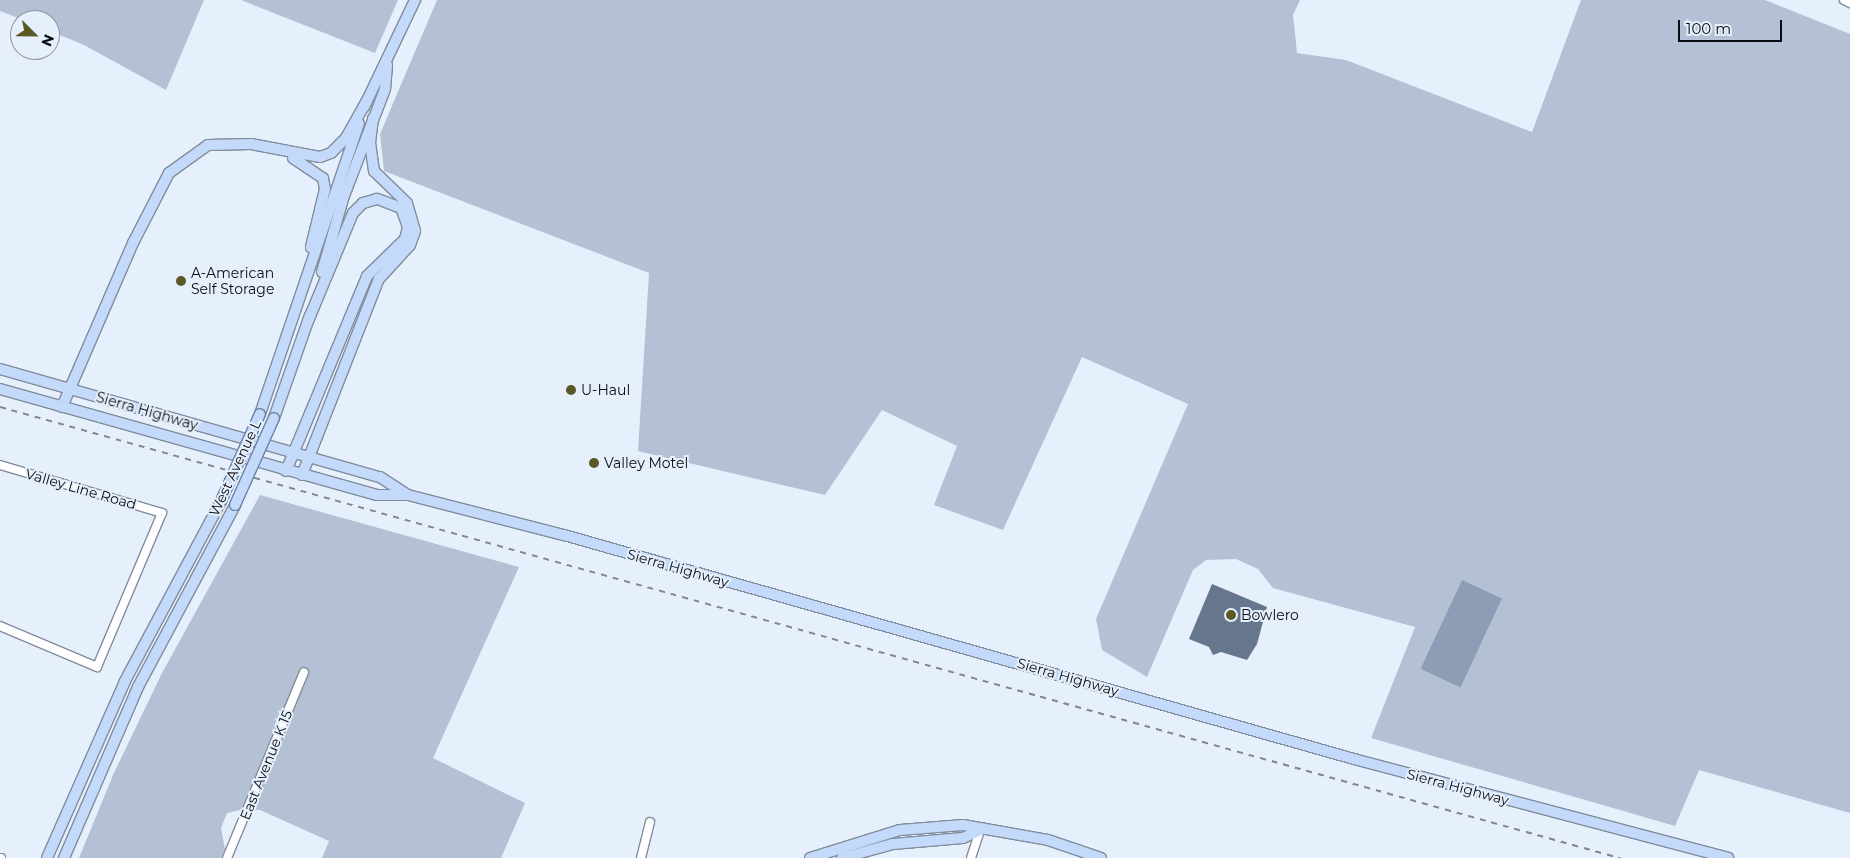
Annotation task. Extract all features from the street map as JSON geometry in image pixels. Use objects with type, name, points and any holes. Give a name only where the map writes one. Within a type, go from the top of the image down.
[{"type":"main road","name":"West Avenue L","points":[[47,858],[125,682],[221,501],[260,414],[366,102],[387,64],[415,0]]},
{"type":"main road","name":"West Avenue L","points":[[64,858],[138,687],[235,505],[274,418],[308,321],[344,196],[385,89],[387,64]]},
{"type":"main road","points":[[62,407],[137,236],[169,173],[208,145],[250,144],[278,151],[320,157],[330,153],[346,138],[366,102]]},
{"type":"main road","points":[[302,475],[307,457],[379,279],[410,245],[415,231],[407,203],[374,171],[370,143],[373,118]]},
{"type":"main road","points":[[278,151],[318,171],[325,189],[289,333]]},
{"type":"main road","points":[[286,471],[367,276],[405,239],[408,227],[400,208],[377,199],[363,203],[353,213],[308,321]]},
{"type":"main road","name":"Sierra Highway","points":[[0,369],[380,477],[408,495]]},
{"type":"main road","name":"Sierra Highway","points":[[0,389],[286,471],[377,495],[408,495],[564,535],[1354,759],[1728,858]]},
{"type":"main road","points":[[810,858],[900,830],[963,825],[980,830],[1048,840],[1102,858]]},
{"type":"main road","points":[[842,858],[893,844],[963,838],[980,830]]},
{"type":"street","points":[[1844,0],[1850,3]]},
{"type":"street","name":"Valley Line Road","points":[[0,465],[162,512],[97,667],[0,626]]},
{"type":"street","name":"East Avenue K 15","points":[[227,858],[304,672]]},
{"type":"street","points":[[641,858],[650,822]]},
{"type":"street","points":[[971,858],[980,830]]},
{"type":"shaded area","points":[[0,0],[204,0],[166,90],[84,45],[60,35],[60,10],[10,10],[10,15],[0,11]]},
{"type":"shaded area","points":[[241,0],[398,0],[375,53]]},
{"type":"shaded area","points":[[437,0],[1300,0],[1293,15],[1297,53],[1346,60],[1532,132],[1581,0],[1765,0],[1850,34],[1850,813],[1699,770],[1675,826],[1371,738],[1415,627],[1273,588],[1258,569],[1236,559],[1206,560],[1193,570],[1147,677],[1102,650],[1096,619],[1188,404],[1082,357],[1003,530],[934,505],[957,446],[882,410],[825,495],[638,451],[649,273],[384,171],[380,134]]},
{"type":"shaded area","points":[[260,495],[519,567],[433,758],[525,803],[501,858],[322,858],[329,841],[260,810],[244,809],[227,813],[221,828],[225,849],[221,858],[79,858],[113,775],[162,673]]},
{"type":"shaded area","points":[[1462,580],[1502,599],[1460,687],[1421,669]]},
{"type":"building","name":"Bowlero","points":[[1212,584],[1267,607],[1257,644],[1247,660],[1221,652],[1213,655],[1209,647],[1189,639]]},
{"type":"railway","points":[[0,407],[1620,858]]},
{"type":"place","name":"A-American Self Storage","points":[[181,281]]},
{"type":"place","name":"U-Haul","points":[[571,390]]},
{"type":"place","name":"Valley Motel","points":[[594,463]]},
{"type":"place","name":"Bowlero","points":[[1231,615]]}]
